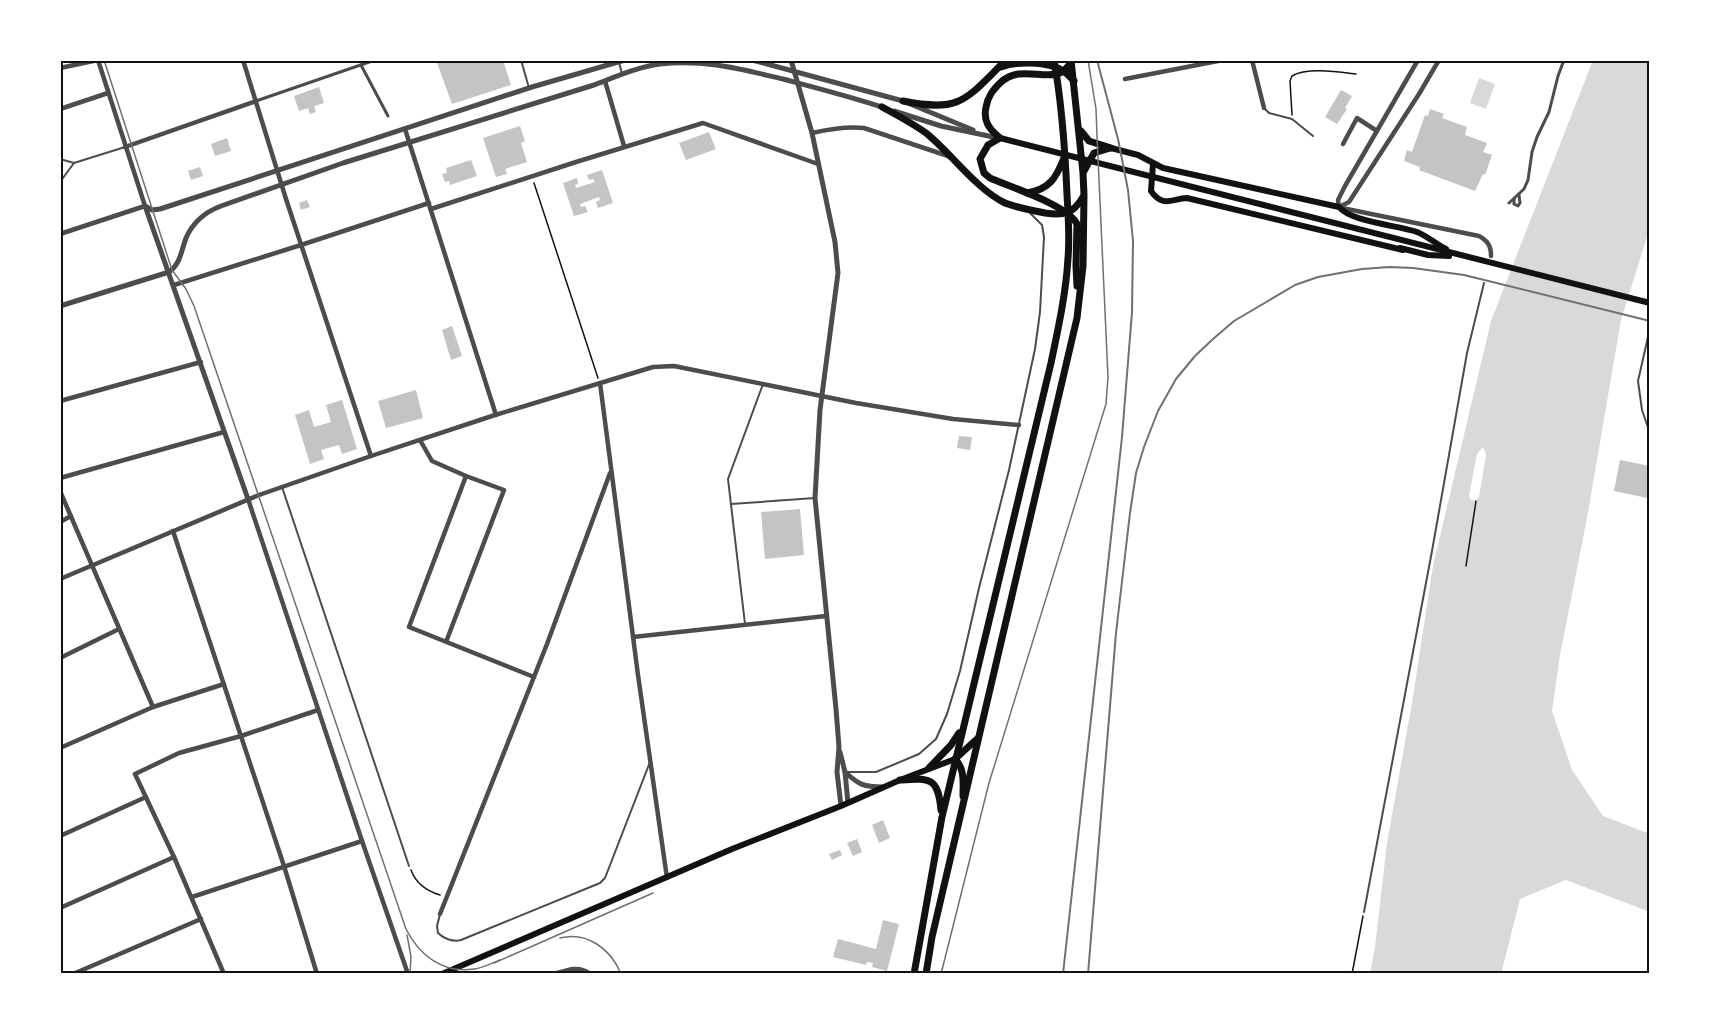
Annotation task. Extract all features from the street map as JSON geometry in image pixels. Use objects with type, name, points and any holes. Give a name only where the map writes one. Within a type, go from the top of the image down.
[{"type":"main road","points":[[903,101],[932,106],[955,103],[972,93],[1006,60]]},
{"type":"main road","points":[[926,974],[932,937],[1075,331],[1084,256],[1084,195],[1071,61],[1043,76]]},
{"type":"main road","points":[[996,70],[1007,65],[1031,63],[1058,68],[1074,81]]},
{"type":"main road","points":[[914,974],[942,817],[1059,324],[1068,261],[1069,231],[1058,68]]},
{"type":"main road","points":[[1059,92],[1043,76],[1032,73],[1013,74],[993,90],[986,106],[985,117],[988,126],[1000,138],[1650,303]]},
{"type":"main road","points":[[882,107],[924,132],[992,195],[1003,202],[1022,209],[1051,214],[1068,213],[1078,205],[1084,195]]},
{"type":"main road","points":[[1078,126],[1083,136],[1089,141],[1138,155],[1163,168],[1339,207],[1343,212],[1357,217],[1420,233],[1443,248],[1465,257]]},
{"type":"main road","points":[[1000,138],[988,145],[982,153],[980,159],[984,172],[990,178],[1057,206],[1075,219],[1077,224],[1078,307]]},
{"type":"main road","points":[[1083,173],[1094,153],[1111,148]]},
{"type":"main road","points":[[1027,194],[1047,186],[1057,174],[1065,156]]},
{"type":"main road","points":[[1153,164],[1151,191],[1163,202],[1187,198],[1403,250],[1428,255],[1465,257]]},
{"type":"main road","points":[[1051,214],[1062,220],[1069,231]]},
{"type":"main road","points":[[1355,229],[1403,250]]},
{"type":"main road","points":[[929,768],[951,745],[964,723]]},
{"type":"main road","points":[[442,974],[743,845],[955,759],[974,743],[980,734]]},
{"type":"main road","points":[[955,759],[963,771],[963,810]]},
{"type":"main road","points":[[900,780],[920,779],[933,783],[939,792],[942,817]]},
{"type":"street","points":[[60,68],[98,60],[145,206],[248,499],[408,974]]},
{"type":"street","points":[[243,60],[301,246],[371,456]]},
{"type":"street","points":[[125,147],[375,60]]},
{"type":"street","points":[[752,60],[903,101],[989,135]]},
{"type":"street","points":[[791,60],[812,133],[835,242],[838,273],[822,396],[815,498],[838,747],[837,772],[841,806]]},
{"type":"street","points":[[1125,79],[1223,60]]},
{"type":"street","points":[[1252,60],[1264,108]]},
{"type":"street","points":[[1339,207],[1338,200],[1345,186],[1418,60]]},
{"type":"street","points":[[1339,207],[1349,202],[1419,94],[1438,60]]},
{"type":"street","points":[[1509,203],[1524,189],[1528,180],[1532,152],[1549,112],[1564,60]]},
{"type":"street","points":[[60,234],[145,206],[155,210],[529,88],[621,61]]},
{"type":"street","points":[[60,306],[169,272],[177,265],[191,229],[209,211],[281,184],[409,142],[657,65],[704,63],[738,68],[882,107],[941,126],[1000,138]]},
{"type":"street","points":[[361,65],[388,116]]},
{"type":"street","points":[[605,81],[624,147]]},
{"type":"street","points":[[60,109],[108,93]]},
{"type":"street","points":[[1343,144],[1357,118],[1377,131]]},
{"type":"street","points":[[431,209],[704,123],[818,164]]},
{"type":"street","points":[[812,133],[852,126],[864,128],[952,158]]},
{"type":"street","points":[[405,129],[496,415]]},
{"type":"street","points":[[1345,186],[1355,192]]},
{"type":"street","points":[[1514,199],[1514,204],[1518,206],[1519,195]]},
{"type":"street","points":[[174,285],[301,246],[429,202]]},
{"type":"street","points":[[1339,207],[1479,236],[1485,239],[1490,246],[1491,256]]},
{"type":"street","points":[[60,401],[201,362]]},
{"type":"street","points":[[60,579],[248,499],[496,415],[652,367],[675,366],[822,396],[953,419],[1019,425]]},
{"type":"street","points":[[600,383],[667,878]]},
{"type":"street","points":[[60,478],[225,432]]},
{"type":"street","points":[[420,440],[432,461],[504,490],[446,642]]},
{"type":"street","points":[[440,914],[547,644],[611,471]]},
{"type":"street","points":[[466,476],[409,627],[534,677]]},
{"type":"street","points":[[60,491],[153,707]]},
{"type":"street","points":[[60,522],[71,516]]},
{"type":"street","points":[[173,531],[285,867],[317,974]]},
{"type":"street","points":[[633,637],[826,616]]},
{"type":"street","points":[[60,658],[119,629]]},
{"type":"street","points":[[60,748],[153,707],[224,684]]},
{"type":"street","points":[[225,974],[174,856],[135,774],[180,753],[241,736],[318,710]]},
{"type":"street","points":[[838,747],[845,772],[848,802]]},
{"type":"street","points":[[845,772],[867,787],[885,787]]},
{"type":"street","points":[[60,836],[146,797]]},
{"type":"street","points":[[192,897],[362,841]]},
{"type":"street","points":[[60,908],[174,856]]},
{"type":"street","points":[[73,974],[201,919]]},
{"type":"street","points":[[554,974],[581,969],[590,974]]},
{"type":"lane","points":[[521,60],[529,88]]},
{"type":"lane","points":[[621,61],[622,74]]},
{"type":"lane","points":[[1264,108],[1269,113],[1292,119],[1312,136]]},
{"type":"lane","points":[[60,182],[74,164],[125,147]]},
{"type":"lane","points":[[60,159],[74,164]]},
{"type":"lane","points":[[845,772],[870,773],[884,770],[924,751],[940,732],[954,692],[1019,425],[1038,328],[1044,237],[1042,225],[1032,214],[1022,209]]},
{"type":"lane","points":[[1364,912],[1457,405],[1484,283]]},
{"type":"lane","points":[[1650,328],[1638,381],[1642,411],[1650,433]]},
{"type":"lane","points":[[745,624],[728,479],[764,384]]},
{"type":"lane","points":[[282,488],[410,866]]},
{"type":"lane","points":[[731,504],[815,498]]},
{"type":"lane","points":[[440,914],[438,933],[454,941],[461,940],[600,883],[605,878],[650,762]]},
{"type":"path","points":[[1292,119],[1290,81],[1292,76],[1325,71],[1356,74]]},
{"type":"path","points":[[532,177],[600,383]]},
{"type":"path","points":[[1466,566],[1476,501]]},
{"type":"path","points":[[410,866],[414,878],[422,887],[447,897]]},
{"type":"path","points":[[1352,974],[1364,912]]},
{"type":"shaded area","points":[[1593,60],[1650,60],[1650,227],[1621,320],[1587,518],[1560,655],[1552,711],[1572,770],[1603,816],[1650,834],[1650,912],[1566,880],[1520,899],[1501,974],[1370,974],[1387,843],[1433,566],[1491,321]]},
{"type":"shaded area","points":[[1479,78],[1495,84],[1486,109],[1470,103]]},
{"type":"pier","points":[[1483,447],[1486,455],[1479,497],[1476,501],[1471,500],[1469,496],[1477,454]]},
{"type":"building","points":[[436,60],[476,60],[477,63],[486,60],[503,60],[511,85],[452,104]]},
{"type":"building","points":[[319,87],[324,103],[314,106],[316,112],[310,114],[308,108],[299,111],[294,96]]},
{"type":"building","points":[[1341,90],[1352,96],[1337,124],[1325,117]]},
{"type":"building","points":[[1430,109],[1444,114],[1442,118],[1467,127],[1465,135],[1487,143],[1483,152],[1492,155],[1485,175],[1483,174],[1475,191],[1419,170],[1420,167],[1404,161],[1407,150],[1412,152],[1425,115],[1428,116]]},
{"type":"building","points":[[520,126],[525,141],[521,143],[527,162],[505,169],[507,174],[496,177],[483,138]]},
{"type":"building","points":[[709,132],[716,149],[686,160],[679,143]]},
{"type":"building","points":[[227,138],[231,151],[215,156],[211,144]]},
{"type":"building","points":[[471,160],[477,176],[450,185],[449,181],[445,182],[442,174],[447,173],[446,168]]},
{"type":"building","points":[[200,167],[203,176],[191,180],[188,171]]},
{"type":"building","points":[[602,170],[613,203],[598,208],[596,202],[600,200],[599,197],[580,204],[581,207],[585,206],[588,212],[574,216],[563,183],[577,178],[576,188],[595,182],[593,179],[589,180],[587,175]]},
{"type":"building","points":[[307,200],[310,207],[301,210],[299,203]]},
{"type":"building","points":[[452,326],[462,356],[451,360],[442,330]]},
{"type":"building","points":[[416,390],[423,418],[386,428],[378,401]]},
{"type":"building","points":[[342,400],[357,449],[342,454],[339,445],[321,450],[324,459],[310,464],[295,415],[309,410],[314,427],[331,422],[326,405]]},
{"type":"building","points":[[959,436],[972,437],[970,450],[957,448]]},
{"type":"building","points":[[1620,460],[1650,466],[1647,498],[1614,491]]},
{"type":"building","points":[[800,509],[804,555],[765,559],[761,512]]},
{"type":"building","points":[[883,820],[890,838],[879,843],[872,825]]},
{"type":"building","points":[[857,839],[862,852],[853,856],[847,843]]},
{"type":"building","points":[[840,850],[842,855],[832,860],[829,854]]},
{"type":"building","points":[[883,920],[899,924],[887,971],[872,967],[873,963],[867,962],[866,965],[833,957],[838,939],[876,949]]},
{"type":"tram line","points":[[104,60],[172,270],[186,289],[194,306],[406,929],[418,947],[433,961],[452,969],[474,969],[500,960]]},
{"type":"tram line","points":[[941,974],[989,783],[1106,404],[1108,377],[1096,109],[1088,60]]},
{"type":"tram line","points":[[494,963],[653,893]]},
{"type":"tram line","points":[[407,935],[411,957],[410,974]]},
{"type":"tram line","points":[[560,938],[580,937],[597,944],[611,957],[621,974]]},
{"type":"railway","points":[[1063,974],[1122,437],[1132,312],[1133,241],[1128,190],[1118,139],[1097,60]]},
{"type":"railway","points":[[1088,974],[1116,633],[1136,473],[1158,411],[1176,379],[1195,356],[1234,321],[1295,285],[1318,277],[1362,269],[1413,268],[1464,275],[1650,321]]}]
